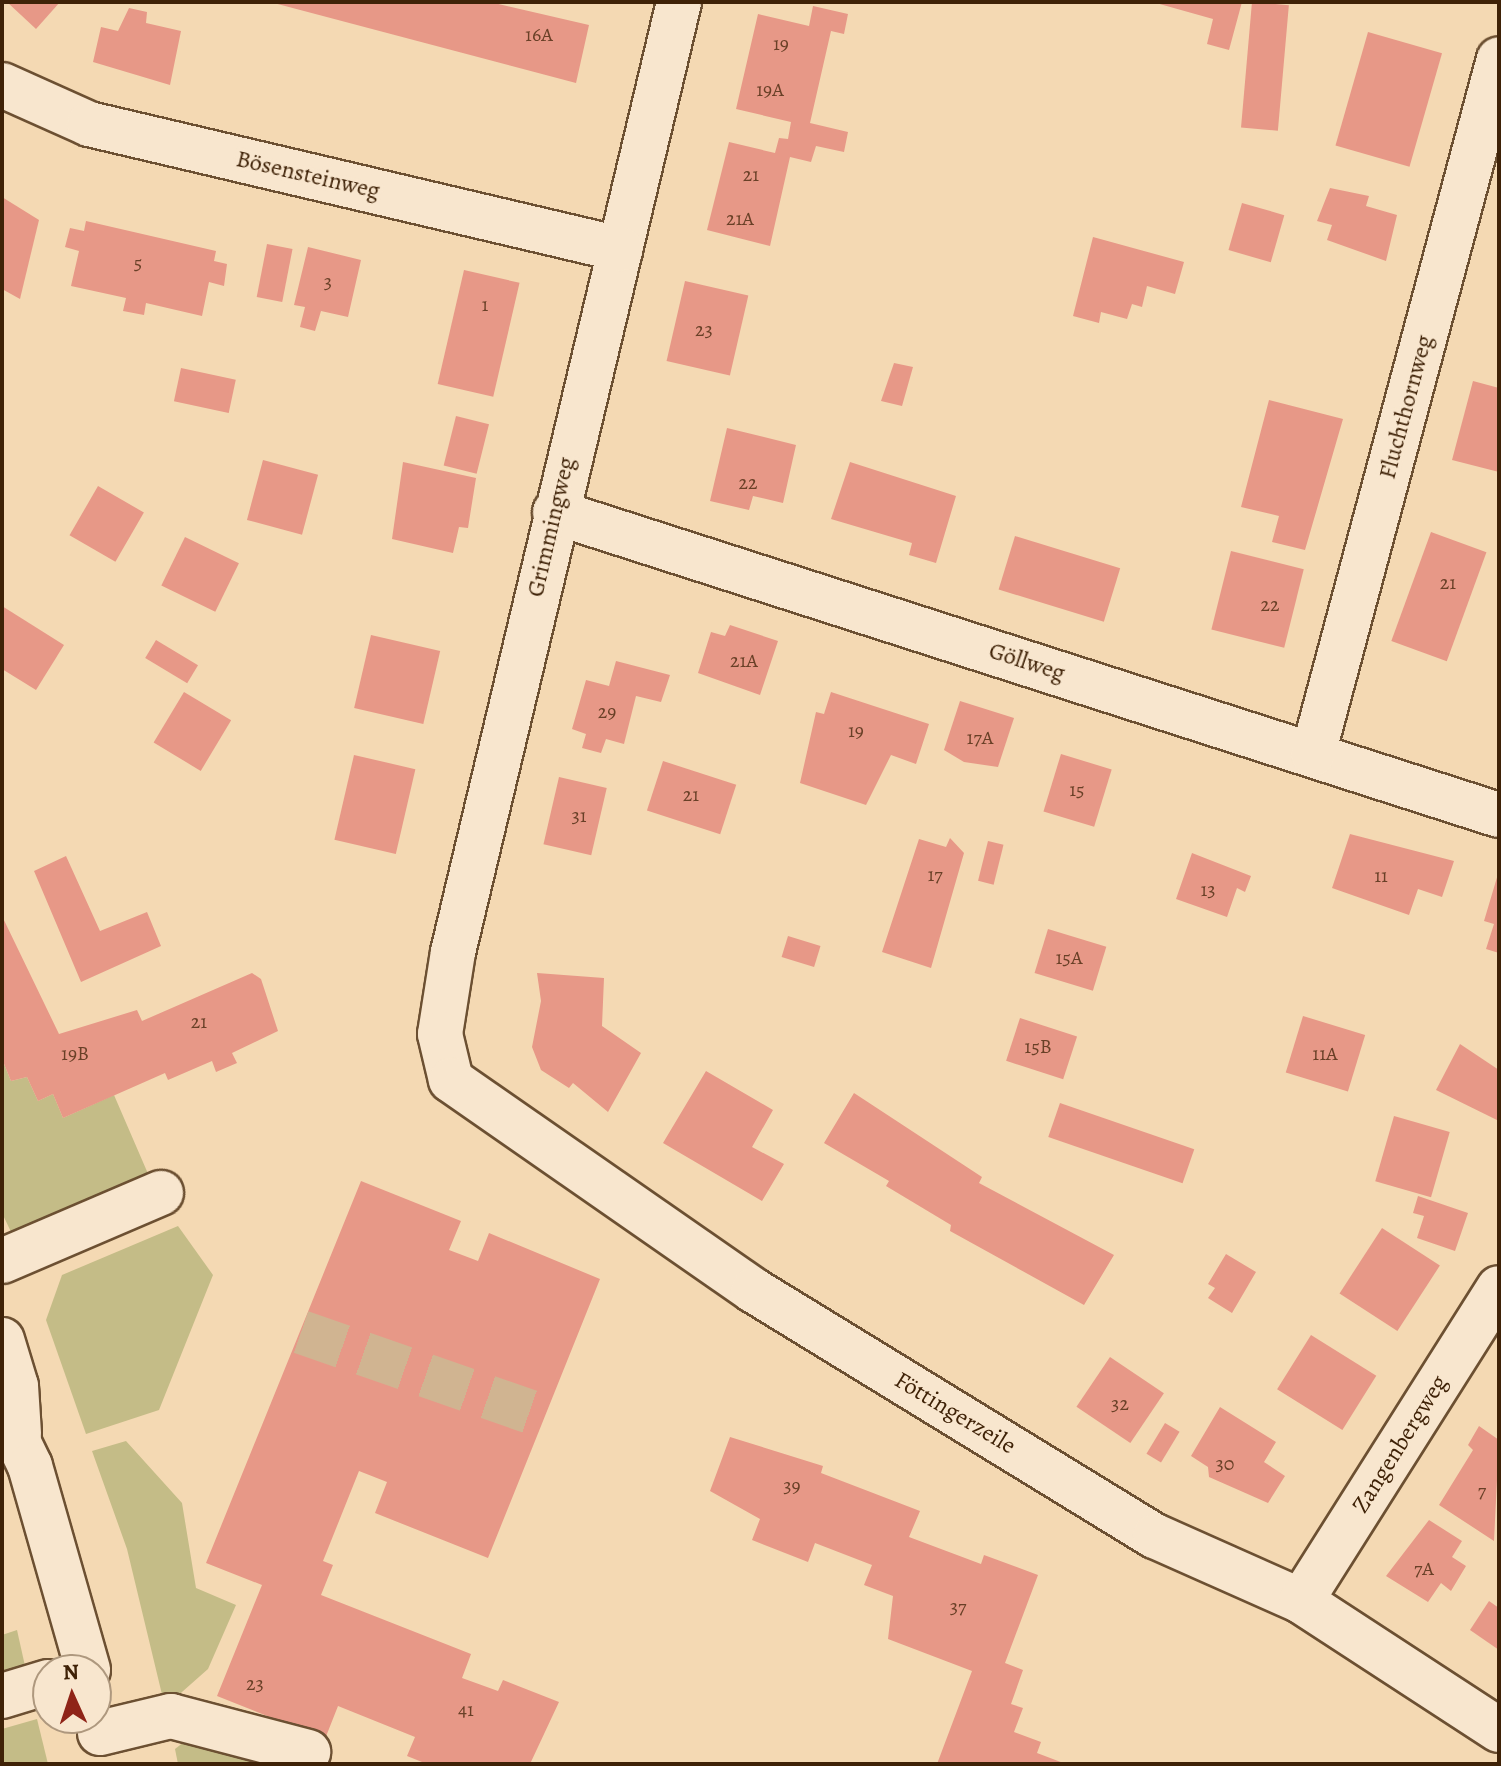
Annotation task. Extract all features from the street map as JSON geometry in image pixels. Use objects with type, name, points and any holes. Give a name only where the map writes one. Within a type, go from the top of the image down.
[{"type":"street","name":"Grimmingweg","points":[[442,1055],[453,952],[555,512],[679,2]]},
{"type":"street","name":"Fluchthornweg","points":[[1313,754],[1499,59]]},
{"type":"street","name":"Bösensteinweg","points":[[2,85],[89,124],[620,249]]},
{"type":"street","name":"Göllweg","points":[[555,512],[1499,815]]},
{"type":"street","name":"Föttingerzeile","points":[[442,1055],[451,1080],[479,1103],[753,1290],[1155,1536],[1301,1601],[1499,1730]]},
{"type":"street","points":[[2,1261],[161,1193]]},
{"type":"street","name":"Zangenbergweg","points":[[1301,1601],[1499,1288]]},
{"type":"street","points":[[2,1340],[16,1386],[10,1421],[83,1654]]},
{"type":"street","points":[[2,1696],[32,1687]]},
{"type":"street","points":[[100,1737],[171,1716],[308,1752]]},
{"type":"shaded area","points":[[2,1059],[11,1081],[27,1077],[38,1101],[53,1094],[63,1118],[114,1095],[149,1176],[12,1234],[2,1213]]},
{"type":"shaded area","points":[[178,1226],[213,1275],[159,1410],[86,1434],[46,1320],[62,1275]]},
{"type":"shaded area","points":[[126,1441],[182,1503],[196,1588],[236,1605],[208,1669],[165,1707],[127,1549],[92,1451]]},
{"type":"shaded area","points":[[17,1630],[25,1666],[2,1675],[2,1635]]},
{"type":"shaded area","points":[[32,1720],[32,1734],[41,1734],[48,1764],[2,1764],[2,1729]]},
{"type":"shaded area","points":[[189,1738],[277,1764],[178,1764],[175,1749]]},
{"type":"building","points":[[7,2],[60,2],[36,29]]},
{"type":"building","points":[[270,2],[490,2],[589,25],[576,83]]},
{"type":"building","points":[[1242,2],[1229,50],[1207,44],[1213,19],[1156,3]]},
{"type":"building","points":[[1252,2],[1289,5],[1278,131],[1241,128]]},
{"type":"building","points":[[813,6],[848,14],[844,34],[831,31],[810,123],[848,132],[844,152],[816,146],[811,162],[790,157],[770,246],[707,230],[729,142],[775,153],[779,138],[788,139],[791,122],[736,109],[758,14],[809,26]]},
{"type":"building","points":[[129,8],[147,12],[146,23],[181,31],[170,85],[93,62],[101,27],[118,31]]},
{"type":"building","points":[[1368,32],[1442,53],[1409,167],[1335,145]]},
{"type":"building","points":[[1330,188],[1369,196],[1366,206],[1397,215],[1386,261],[1327,240],[1332,225],[1317,221]]},
{"type":"building","points":[[2,197],[39,220],[20,299],[2,289]]},
{"type":"building","points":[[1242,203],[1284,215],[1271,262],[1228,250]]},
{"type":"building","points":[[86,221],[216,251],[214,261],[227,264],[224,286],[209,282],[202,316],[146,303],[144,315],[123,311],[126,298],[71,286],[79,251],[65,247],[70,228],[84,231]]},
{"type":"building","points":[[1093,237],[1184,262],[1175,294],[1147,286],[1142,307],[1132,304],[1127,319],[1101,312],[1099,323],[1073,316]]},
{"type":"building","points":[[267,244],[293,249],[282,302],[257,297]]},
{"type":"building","points":[[308,247],[361,260],[348,317],[321,311],[315,331],[300,327],[305,307],[294,305]]},
{"type":"building","points":[[464,270],[520,283],[493,397],[438,384]]},
{"type":"building","points":[[685,281],[748,296],[730,376],[667,361]]},
{"type":"building","points":[[894,363],[913,367],[902,406],[881,401]]},
{"type":"building","points":[[181,368],[236,380],[229,413],[174,401]]},
{"type":"building","points":[[1473,381],[1499,388],[1499,472],[1452,460]]},
{"type":"building","points":[[1269,400],[1343,419],[1305,550],[1272,542],[1279,516],[1241,507]]},
{"type":"building","points":[[456,416],[489,424],[477,474],[444,465]]},
{"type":"building","points":[[727,428],[796,445],[783,503],[753,496],[749,510],[710,501]]},
{"type":"building","points":[[263,460],[318,475],[302,535],[247,520]]},
{"type":"building","points":[[403,462],[476,478],[468,528],[459,527],[453,553],[392,539]]},
{"type":"building","points":[[850,462],[956,496],[936,563],[909,555],[912,543],[831,519]]},
{"type":"building","points":[[98,486],[144,512],[115,562],[70,535]]},
{"type":"building","points":[[1431,532],[1486,552],[1447,661],[1391,641]]},
{"type":"building","points":[[1015,536],[1120,568],[1104,622],[999,590]]},
{"type":"building","points":[[185,537],[239,563],[215,612],[161,586]]},
{"type":"building","points":[[1231,551],[1304,569],[1284,648],[1211,630]]},
{"type":"building","points":[[2,606],[64,645],[36,690],[2,669]]},
{"type":"building","points":[[730,625],[778,641],[760,695],[698,673],[711,632],[725,636]]},
{"type":"building","points":[[371,635],[440,651],[423,724],[354,708]]},
{"type":"building","points":[[156,640],[198,665],[187,683],[145,658]]},
{"type":"building","points":[[616,661],[670,675],[661,702],[636,696],[624,744],[606,739],[601,753],[582,748],[586,734],[572,729],[586,680],[609,686]]},
{"type":"building","points":[[184,692],[231,720],[201,771],[154,743]]},
{"type":"building","points":[[831,692],[929,724],[916,764],[891,755],[866,805],[800,783],[816,712],[824,714]]},
{"type":"building","points":[[960,701],[1014,718],[998,767],[964,762],[944,750]]},
{"type":"building","points":[[1061,754],[1112,769],[1094,827],[1043,811]]},
{"type":"building","points":[[354,755],[415,769],[396,854],[334,840]]},
{"type":"building","points":[[663,761],[736,785],[720,834],[647,810]]},
{"type":"building","points":[[559,777],[607,788],[591,855],[543,844]]},
{"type":"building","points":[[1350,834],[1454,861],[1442,897],[1418,889],[1409,915],[1332,888]]},
{"type":"building","points":[[950,838],[964,853],[931,968],[882,952],[919,839],[946,847]]},
{"type":"building","points":[[988,841],[1004,845],[994,885],[978,881]]},
{"type":"building","points":[[1192,853],[1251,876],[1245,892],[1237,888],[1227,917],[1176,899]]},
{"type":"building","points":[[66,856],[100,931],[147,912],[161,946],[81,982],[34,871]]},
{"type":"building","points":[[1498,874],[1499,953],[1486,949],[1494,924],[1484,921]]},
{"type":"building","points":[[2,916],[59,1034],[137,1010],[142,1021],[252,973],[261,979],[278,1031],[232,1053],[237,1063],[216,1072],[212,1061],[168,1080],[165,1073],[63,1118],[53,1094],[38,1101],[27,1077],[11,1081],[2,1059]]},
{"type":"building","points":[[1048,929],[1106,947],[1093,991],[1035,973]]},
{"type":"building","points":[[788,936],[821,946],[814,967],[782,957]]},
{"type":"building","points":[[537,973],[604,978],[602,1026],[641,1053],[608,1112],[573,1083],[569,1088],[541,1070],[532,1047],[541,1001]]},
{"type":"building","points":[[1303,1016],[1365,1035],[1348,1091],[1286,1072]]},
{"type":"building","points":[[1020,1018],[1077,1037],[1063,1079],[1006,1061]]},
{"type":"building","points":[[1460,1044],[1499,1070],[1499,1121],[1436,1090]]},
{"type":"building","points":[[706,1071],[773,1110],[752,1147],[784,1164],[762,1201],[663,1143]]},
{"type":"building","points":[[854,1093],[982,1177],[979,1183],[1114,1255],[1084,1305],[950,1231],[951,1225],[886,1186],[889,1181],[824,1143]]},
{"type":"building","points":[[1060,1103],[1194,1149],[1183,1183],[1048,1137]]},
{"type":"building","points":[[1394,1116],[1450,1132],[1431,1197],[1375,1181]]},
{"type":"building","points":[[361,1181],[461,1221],[449,1250],[478,1261],[489,1233],[600,1279],[488,1558],[375,1513],[387,1482],[359,1471],[323,1561],[333,1565],[321,1595],[471,1654],[462,1678],[498,1691],[503,1680],[559,1702],[530,1764],[427,1764],[407,1756],[415,1737],[338,1706],[325,1739],[217,1696],[262,1585],[206,1563]]},
{"type":"building","points":[[1418,1196],[1468,1213],[1455,1251],[1417,1238],[1424,1216],[1413,1213]]},
{"type":"building","points":[[1382,1228],[1440,1266],[1397,1331],[1340,1293]]},
{"type":"building","points":[[1226,1254],[1256,1272],[1232,1313],[1208,1298],[1215,1288],[1208,1284]]},
{"type":"building","points":[[1311,1335],[1376,1376],[1342,1430],[1277,1389]]},
{"type":"building","points":[[1110,1357],[1164,1393],[1130,1443],[1076,1407]]},
{"type":"building","points":[[1220,1407],[1276,1442],[1264,1462],[1285,1476],[1268,1503],[1209,1477],[1208,1467],[1191,1456]]},
{"type":"building","points":[[1165,1423],[1180,1432],[1161,1463],[1146,1454]]},
{"type":"building","points":[[1479,1426],[1499,1440],[1494,1541],[1439,1505],[1473,1450],[1468,1445]]},
{"type":"building","points":[[730,1437],[823,1466],[821,1473],[920,1511],[909,1537],[981,1564],[984,1555],[1038,1575],[1005,1663],[1023,1670],[1011,1704],[1023,1708],[1014,1732],[1041,1742],[1037,1753],[1066,1764],[937,1764],[972,1671],[888,1639],[893,1596],[864,1585],[872,1565],[815,1543],[808,1562],[752,1540],[760,1519],[710,1491]]},
{"type":"building","points":[[1429,1520],[1462,1541],[1452,1557],[1466,1566],[1451,1591],[1441,1583],[1428,1602],[1386,1576]]},
{"type":"building","points":[[1489,1601],[1499,1608],[1499,1650],[1470,1630]]},
{"type":"tunnel","points":[[301,1332],[545,1417]]}]
